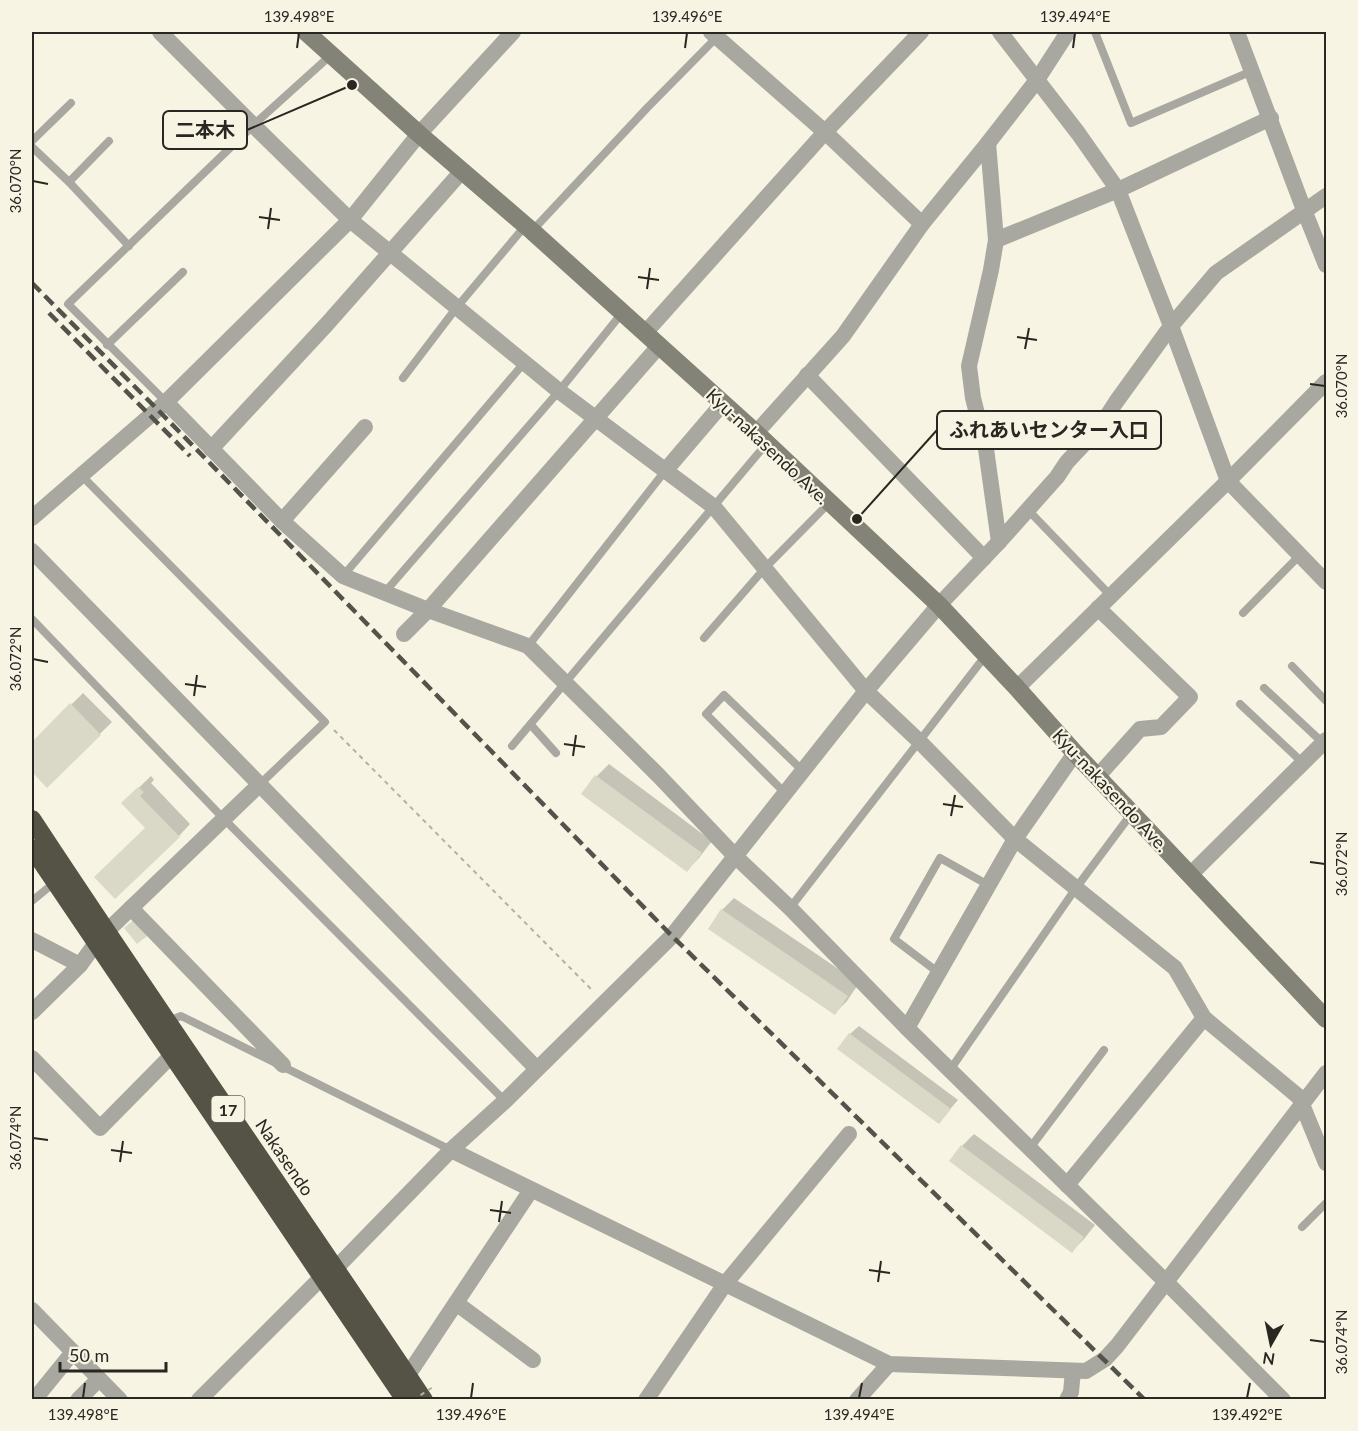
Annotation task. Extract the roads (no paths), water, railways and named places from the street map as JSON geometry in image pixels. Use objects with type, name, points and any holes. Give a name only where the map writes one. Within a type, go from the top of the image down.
[{"type":"highway","name":"Nakasendo","points":[[32,819],[172,1055],[329,1273],[408,1375],[428,1393]]},
{"type":"highway","name":"Nakasendo","points":[[32,848],[55,882],[168,1021],[329,1273],[405,1400]]},
{"type":"main road","name":"Kyu-nakasendo Ave.","points":[[306,32],[723,403],[939,605],[1326,1019]]},
{"type":"street","points":[[160,32],[350,220],[559,391],[714,507],[866,691],[1016,839],[1175,968],[1204,1018],[1299,1097],[1326,1163]]},
{"type":"street","points":[[32,518],[166,402],[350,220],[419,134],[513,32]]},
{"type":"street","points":[[645,333],[825,132],[921,32]]},
{"type":"street","points":[[1000,32],[1078,133],[1118,190],[1228,481],[1326,582]]},
{"type":"street","points":[[761,438],[807,375],[843,336],[922,224],[1036,80],[1068,32]]},
{"type":"street","points":[[1237,32],[1326,264]]},
{"type":"street","points":[[717,33],[922,224]]},
{"type":"street","points":[[996,240],[1118,190],[1270,118]]},
{"type":"street","points":[[988,143],[996,240],[969,366],[973,398],[986,449],[999,542]]},
{"type":"street","points":[[211,449],[327,324],[462,171]]},
{"type":"street","points":[[199,1400],[451,1150],[505,1101],[672,936],[866,691],[939,605],[1028,510],[1067,462],[1100,427],[1171,326],[1216,273],[1326,196]]},
{"type":"street","points":[[404,634],[428,610],[659,346]]},
{"type":"street","points":[[807,375],[984,558]]},
{"type":"street","points":[[1017,688],[1326,382]]},
{"type":"street","points":[[166,402],[282,520],[343,576],[528,646],[658,775],[735,856],[790,908],[1283,1400]]},
{"type":"street","points":[[665,471],[723,403]]},
{"type":"street","points":[[282,520],[365,427]]},
{"type":"street","points":[[32,551],[537,1069]]},
{"type":"street","points":[[1098,608],[1190,697],[1161,727],[1140,729],[1098,776]]},
{"type":"street","points":[[1190,875],[1325,741]]},
{"type":"street","points":[[908,1028],[1016,839],[1075,753]]},
{"type":"street","points":[[32,1012],[80,965],[101,937],[260,785]]},
{"type":"street","points":[[131,908],[283,1065]]},
{"type":"street","points":[[32,940],[80,965]]},
{"type":"street","points":[[1067,1185],[1204,1018]]},
{"type":"street","points":[[32,1058],[100,1128],[172,1055]]},
{"type":"street","points":[[451,1150],[889,1364],[1086,1371],[1105,1359],[1117,1346],[1326,1073]]},
{"type":"street","points":[[646,1400],[725,1284],[849,1134]]},
{"type":"street","points":[[408,1375],[531,1190]]},
{"type":"street","points":[[456,1303],[533,1360]]},
{"type":"street","points":[[32,1311],[120,1400]]},
{"type":"street","points":[[34,1400],[73,1352]]},
{"type":"street","points":[[858,1400],[889,1364]]},
{"type":"street","points":[[1067,1400],[1071,1392],[1072,1371]]},
{"type":"street","points":[[78,1400],[99,1379]]},
{"type":"lane","points":[[1095,32],[1131,123],[1252,71]]},
{"type":"lane","points":[[403,378],[457,307],[529,228],[717,33]]},
{"type":"lane","points":[[166,402],[68,304],[253,125],[331,54]]},
{"type":"lane","points":[[32,141],[71,103]]},
{"type":"lane","points":[[69,182],[109,141]]},
{"type":"lane","points":[[32,147],[69,182],[129,246]]},
{"type":"lane","points":[[107,345],[183,272]]},
{"type":"lane","points":[[385,592],[559,391],[622,313]]},
{"type":"lane","points":[[343,576],[524,363]]},
{"type":"lane","points":[[512,746],[714,507],[761,438]]},
{"type":"lane","points":[[528,646],[665,471]]},
{"type":"lane","points":[[81,475],[325,722],[260,785]]},
{"type":"lane","points":[[704,638],[764,569],[830,502]]},
{"type":"lane","points":[[1028,510],[1111,596]]},
{"type":"lane","points":[[1243,613],[1300,555]]},
{"type":"lane","points":[[32,620],[224,819],[505,1101]]},
{"type":"lane","points":[[790,908],[986,655]]},
{"type":"lane","points":[[1292,666],[1326,701]]},
{"type":"lane","points":[[1264,688],[1325,741]]},
{"type":"lane","points":[[785,793],[706,714],[724,695],[802,771]]},
{"type":"lane","points":[[1240,704],[1303,763]]},
{"type":"lane","points":[[531,725],[556,753]]},
{"type":"lane","points":[[950,1070],[1076,888],[1132,813]]},
{"type":"lane","points":[[939,973],[894,939],[940,858],[990,886]]},
{"type":"lane","points":[[32,901],[55,882]]},
{"type":"lane","points":[[168,1021],[181,1016],[451,1150]]},
{"type":"lane","points":[[1030,1148],[1104,1050]]},
{"type":"lane","points":[[1302,1227],[1326,1203]]},
{"type":"railway","points":[[32,283],[672,936],[1145,1400]]},
{"type":"railway","points":[[49,313],[190,456]]},
{"type":"place","name":"二本木","points":[[352,85]]},
{"type":"place","name":"ふれあいセンター入口","points":[[857,519]]}]
